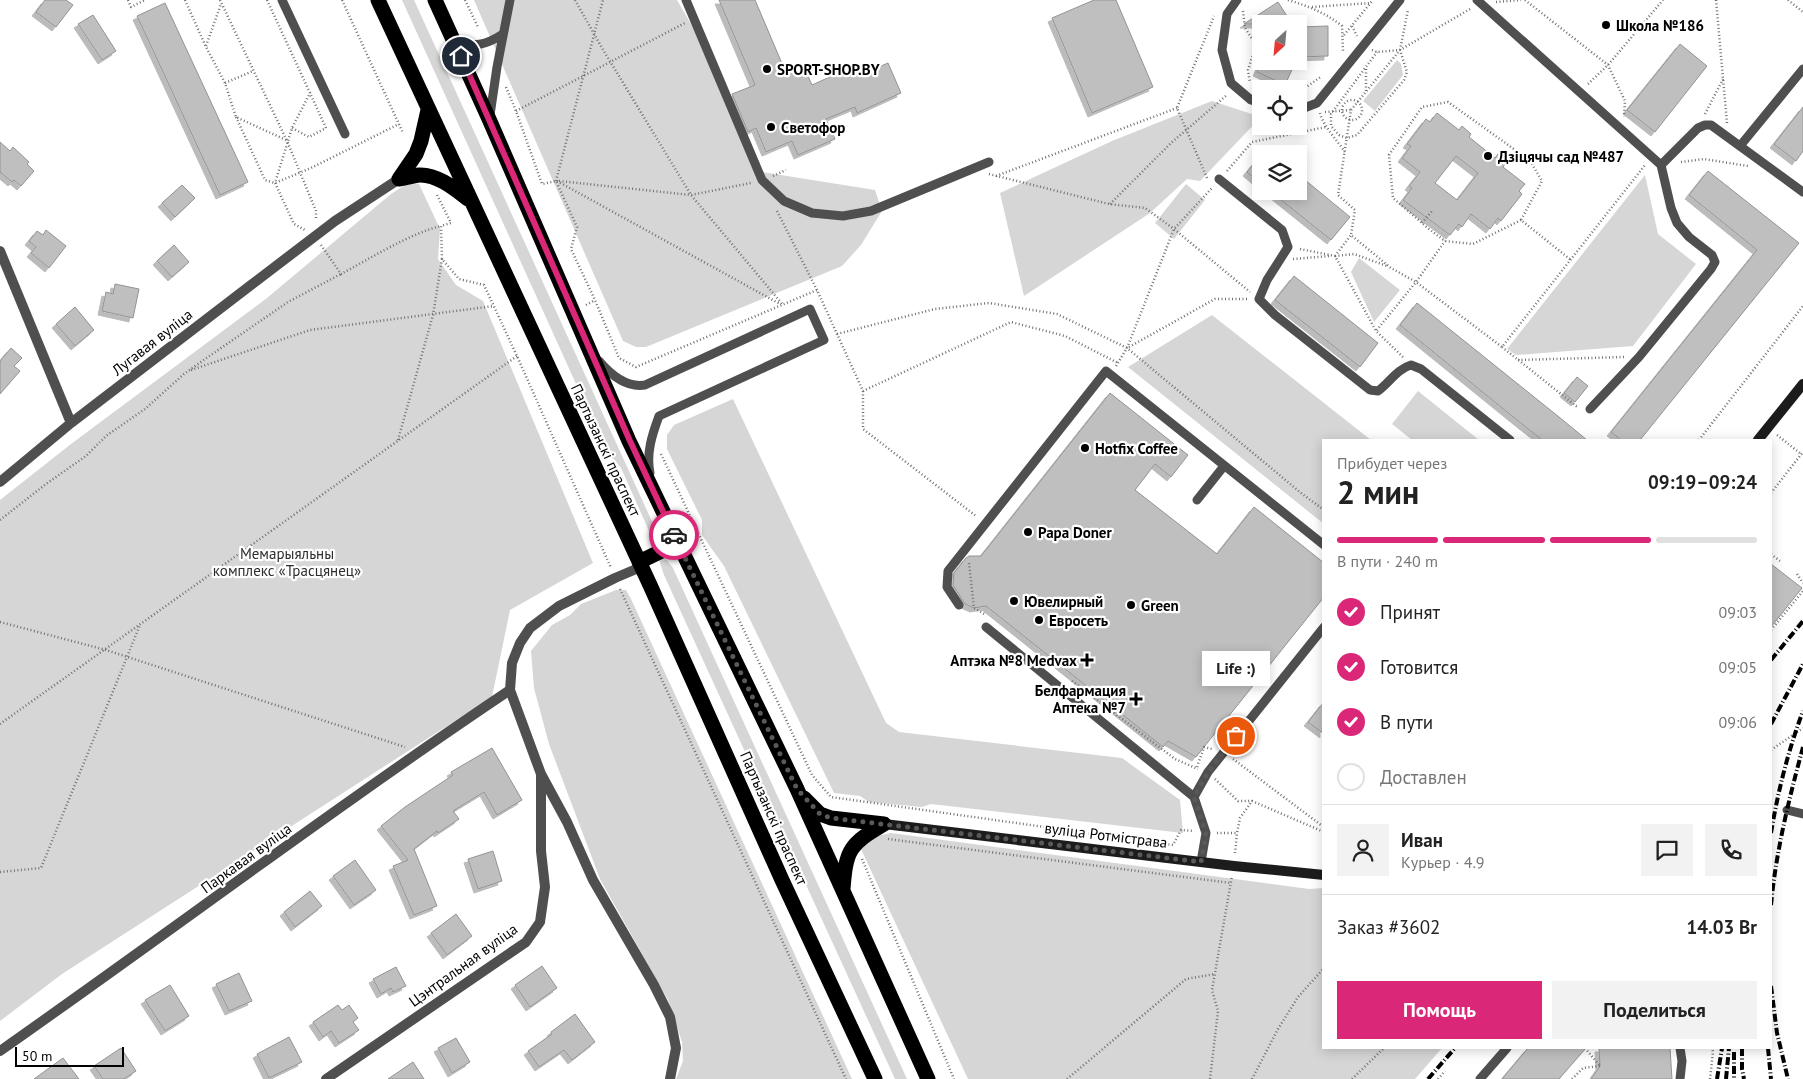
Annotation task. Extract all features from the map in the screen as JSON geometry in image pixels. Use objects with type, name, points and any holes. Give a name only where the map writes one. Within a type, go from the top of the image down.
[{"type":"highway","name":"Партызанскі праспект","points":[[378,0],[640,565],[873,1076]]},
{"type":"highway","name":"Партызанскі праспект","points":[[435,0],[489,118],[572,312],[630,441],[797,789],[928,1079]]},
{"type":"highway","points":[[399,179],[416,154],[428,110]]},
{"type":"highway","points":[[399,179],[419,175],[428,176],[456,190],[470,201]]},
{"type":"highway","points":[[640,565],[678,543]]},
{"type":"highway","points":[[797,789],[820,814],[884,831]]},
{"type":"highway","points":[[843,893],[844,871],[849,854],[855,844],[884,831]]},
{"type":"street","name":"Лугавая вуліца","points":[[0,482],[71,424],[251,285],[325,229],[399,179]]},
{"type":"street","points":[[0,251],[71,424]]},
{"type":"street","points":[[1759,439],[1803,384]]},
{"type":"street","points":[[510,690],[512,663],[520,643],[530,628],[559,606],[640,565]]},
{"type":"street","name":"Паркавая вуліца","points":[[0,1051],[418,752],[510,690]]},
{"type":"street","name":"Цэнтральная вуліца","points":[[510,690],[541,774],[567,822],[593,880],[654,985],[670,1017],[676,1048],[670,1079]]},
{"type":"street","name":"Цэнтральная вуліца","points":[[326,1079],[526,942],[540,922],[545,887],[541,851],[541,774]]},
{"type":"street","name":"вуліца Ротмістрава","points":[[884,831],[1322,875]]},
{"type":"lane","points":[[282,0],[345,134]]},
{"type":"lane","points":[[489,118],[510,0]]},
{"type":"lane","points":[[686,0],[762,180],[784,201],[812,213],[843,216],[871,211],[989,162]]},
{"type":"lane","points":[[1307,107],[1317,103],[1400,0]]},
{"type":"lane","points":[[1241,1],[1227,14],[1222,50],[1231,83],[1252,100]]},
{"type":"lane","points":[[1479,2],[1661,165],[1671,208],[1677,223],[1689,237],[1712,255],[1715,262],[1639,357],[1590,409]]},
{"type":"lane","points":[[454,41],[468,46],[486,43],[503,34]]},
{"type":"lane","points":[[1740,146],[1803,69]]},
{"type":"lane","points":[[1661,165],[1698,128],[1711,125],[1803,192]]},
{"type":"lane","points":[[1219,179],[1282,230],[1288,247],[1267,280],[1259,299],[1275,316],[1370,390],[1378,391],[1402,367],[1411,365],[1421,370],[1509,439]]},
{"type":"lane","points":[[590,349],[607,370],[620,380],[637,386],[645,385],[810,309],[824,340],[659,416],[648,450],[648,463],[653,490]]},
{"type":"lane","points":[[959,605],[947,587],[948,571],[1106,370],[1322,543]]},
{"type":"lane","points":[[1197,500],[1224,466]]},
{"type":"lane","points":[[986,627],[1194,797],[1206,833],[1201,862]]},
{"type":"lane","points":[[1194,797],[1208,772],[1322,630]]},
{"type":"lane","points":[[1787,810],[1803,814]]},
{"type":"lane","points":[[1480,1079],[1506,1049]]},
{"type":"lane","points":[[1680,1049],[1682,1061],[1680,1079]]},
{"type":"path","points":[[128,0],[131,7],[145,0]]},
{"type":"path","points":[[185,0],[206,47],[225,82],[236,117],[265,180],[275,183],[300,173],[399,124]]},
{"type":"path","points":[[267,0],[326,128],[309,138],[292,128]]},
{"type":"path","points":[[342,0],[403,133]]},
{"type":"path","points":[[465,0],[478,27]]},
{"type":"path","points":[[576,0],[610,62],[691,195],[783,305]]},
{"type":"path","points":[[603,0],[556,181],[577,227],[571,249],[596,300],[619,358],[636,367],[817,290]]},
{"type":"path","points":[[1288,0],[1311,7],[1342,26],[1344,48],[1340,56]]},
{"type":"path","points":[[1335,256],[1352,235],[1355,210],[1338,195],[1351,110],[1400,50],[1479,2],[1521,0]]},
{"type":"path","points":[[1525,0],[1608,65],[1625,101],[1624,131]]},
{"type":"path","points":[[1580,92],[1608,65],[1662,0]]},
{"type":"path","points":[[1716,0],[1728,136]]},
{"type":"path","points":[[1788,0],[1803,12]]},
{"type":"path","points":[[206,47],[220,1]]},
{"type":"path","points":[[220,1],[287,141],[316,211],[315,237]]},
{"type":"path","points":[[1241,1],[1245,28],[1256,45],[1248,70],[1251,90]]},
{"type":"path","points":[[1311,7],[1372,1]]},
{"type":"path","points":[[1344,35],[1372,1]]},
{"type":"path","points":[[1351,110],[1320,113],[1322,123],[1339,135],[1347,138],[1358,135],[1404,80],[1406,72],[1400,50],[1408,8]]},
{"type":"path","points":[[1211,188],[1178,108],[1217,9]]},
{"type":"path","points":[[516,111],[694,19]]},
{"type":"path","points":[[1362,47],[1366,66],[1366,93]]},
{"type":"path","points":[[1344,152],[1332,130],[1330,120],[1332,112],[1377,52],[1400,50]]},
{"type":"path","points":[[225,82],[254,71]]},
{"type":"path","points":[[1307,87],[1327,73]]},
{"type":"path","points":[[1109,204],[1171,142],[1249,76]]},
{"type":"path","points":[[1698,128],[1723,78]]},
{"type":"path","points":[[505,85],[542,184],[556,181],[691,195],[762,180],[786,170]]},
{"type":"path","points":[[310,93],[292,128],[275,183],[294,224],[315,237],[341,274]]},
{"type":"path","points":[[1353,100],[1358,102],[1362,109],[1360,116],[1355,120],[1345,118],[1342,106],[1347,101],[1353,100]]},
{"type":"path","points":[[1448,102],[1532,164],[1542,181],[1521,220],[1473,244],[1445,241],[1422,224],[1393,198],[1389,156],[1422,107],[1448,102]]},
{"type":"path","points":[[996,176],[1178,108]]},
{"type":"path","points":[[236,117],[287,141]]},
{"type":"path","points":[[1128,348],[1174,229],[1252,142],[1326,127]]},
{"type":"path","points":[[1502,347],[1652,156]]},
{"type":"path","points":[[1661,165],[1704,159],[1774,171]]},
{"type":"path","points":[[972,170],[1109,204],[1145,208],[1174,229],[1259,299]]},
{"type":"path","points":[[556,181],[783,305]]},
{"type":"path","points":[[0,520],[86,456],[106,436],[145,409],[188,371],[288,302],[399,243],[432,228],[451,223],[435,192]]},
{"type":"path","points":[[775,206],[817,290],[863,391],[863,429],[986,524]]},
{"type":"path","points":[[1422,224],[1432,211]]},
{"type":"path","points":[[1521,220],[1571,260]]},
{"type":"path","points":[[397,441],[433,314],[442,259],[441,226]]},
{"type":"path","points":[[1352,235],[1391,268]]},
{"type":"path","points":[[1376,331],[1416,282],[1445,241]]},
{"type":"path","points":[[1288,247],[1335,256]]},
{"type":"path","points":[[1281,259],[1354,254],[1391,268],[1416,282],[1576,406],[1590,409]]},
{"type":"path","points":[[1335,256],[1376,331],[1411,365]]},
{"type":"path","points":[[442,259],[459,279],[484,285],[518,356],[666,691],[846,1079]]},
{"type":"path","points":[[1128,348],[1215,299],[1259,299]]},
{"type":"path","points":[[837,334],[935,309],[989,303],[1057,314],[1128,348],[1322,509]]},
{"type":"path","points":[[188,371],[310,330],[494,306]]},
{"type":"path","points":[[1700,439],[1803,306]]},
{"type":"path","points":[[863,391],[1010,322],[1065,336],[1118,363]]},
{"type":"path","points":[[0,724],[518,356]]},
{"type":"path","points":[[1518,360],[1639,357]]},
{"type":"path","points":[[1768,428],[1802,453],[1772,491]]},
{"type":"path","points":[[660,452],[812,775],[831,797],[1173,845],[1181,830],[1206,833],[1237,833],[1240,818],[1252,801]]},
{"type":"path","points":[[1772,555],[1780,562]]},
{"type":"path","points":[[969,556],[974,608],[988,616]]},
{"type":"path","points":[[1797,574],[1803,583]]},
{"type":"path","points":[[1772,629],[1803,591]]},
{"type":"path","points":[[0,622],[106,650],[418,752]]},
{"type":"path","points":[[0,872],[41,868],[140,625]]},
{"type":"path","points":[[1066,676],[1175,759],[1208,772],[1238,801],[1252,801],[1322,831]]},
{"type":"path","points":[[1772,749],[1803,728]]},
{"type":"path","points":[[1196,768],[1204,747],[1224,752],[1322,824],[1314,828]]},
{"type":"path","points":[[884,831],[1231,883],[1212,990],[1218,1011],[1210,1079]]},
{"type":"path","points":[[859,852],[954,1079]]},
{"type":"path","points":[[1252,1079],[1278,1029],[1298,998],[1322,970]]},
{"type":"path","points":[[1067,1079],[1186,979],[1215,974]]},
{"type":"path","points":[[1352,1079],[1383,1049]]},
{"type":"path","points":[[1572,1079],[1583,1068],[1600,1066],[1586,1049]]},
{"type":"path","points":[[1710,1079],[1714,1052],[1712,1049]]},
{"type":"path","points":[[1438,1079],[1445,1071]]},
{"type":"green space","points":[[402,0],[414,0],[655,528],[656,537],[652,537],[621,468],[606,450]]},
{"type":"green space","points":[[474,0],[677,0],[710,57],[756,171],[875,190],[882,211],[861,245],[842,266],[646,347],[636,347],[623,341]]},
{"type":"green space","points":[[1397,60],[1401,64],[1403,75],[1375,111],[1363,101]]},
{"type":"green space","points":[[1212,101],[1252,114],[1252,126],[1200,181],[1187,179],[1150,213],[1024,296],[1000,193],[1112,141]]},
{"type":"green space","points":[[1645,175],[1658,234],[1696,264],[1633,346],[1516,355],[1507,349]]},
{"type":"green space","name":"Мемарыяльны комплекс «Трасцянец»","points":[[408,183],[419,184],[440,229],[438,259],[456,285],[483,301],[593,563],[510,610],[492,697],[62,974],[0,1021],[0,500],[71,444],[267,298],[391,194]]},
{"type":"green space","points":[[1186,184],[1205,200],[1174,239],[1155,223]]},
{"type":"green space","points":[[1359,258],[1400,290],[1374,322],[1351,272]]},
{"type":"green space","points":[[1212,315],[1370,439],[1322,439],[1322,522],[1128,367]]},
{"type":"green space","points":[[1418,391],[1478,439],[1411,439],[1392,424]]},
{"type":"green space","points":[[733,399],[886,723],[899,732],[1122,758],[1180,800],[1183,833],[931,804],[922,807],[869,802],[860,796],[834,793],[724,566],[702,535],[702,520],[667,449],[667,435],[674,425]]},
{"type":"green space","points":[[662,558],[667,560],[673,568],[907,1079],[895,1079],[664,575],[659,560]]},
{"type":"green space","points":[[616,590],[626,590],[631,599],[852,1079],[676,1079],[683,1061],[682,1042],[668,1000],[600,879],[549,744],[534,688],[531,651],[552,625],[570,615],[581,604]]},
{"type":"green space","points":[[891,833],[1309,889],[1322,888],[1322,1049],[1441,1049],[1415,1079],[968,1079],[860,847],[872,837]]},
{"type":"building","points":[[45,0],[66,0],[73,5],[56,27],[36,12]]},
{"type":"building","points":[[719,0],[755,0],[786,73],[803,65],[812,85],[854,66],[858,76],[888,63],[901,93],[857,113],[855,107],[826,119],[835,139],[798,155],[792,141],[766,152],[756,128],[748,132],[732,94],[755,85]]},
{"type":"building","points":[[1094,0],[1116,0],[1153,87],[1092,113],[1052,18]]},
{"type":"building","points":[[1278,2],[1286,15],[1258,15]]},
{"type":"building","points":[[165,3],[248,182],[220,195],[137,16]]},
{"type":"building","points":[[93,15],[116,51],[102,60],[78,24]]},
{"type":"building","points":[[1252,19],[1252,24],[1244,24]]},
{"type":"building","points":[[1328,26],[1328,56],[1308,57],[1308,27]]},
{"type":"building","points":[[1680,44],[1707,66],[1655,132],[1627,110]]},
{"type":"building","points":[[1258,70],[1292,70],[1287,80],[1274,80],[1257,72]]},
{"type":"building","points":[[1803,107],[1803,151],[1796,161],[1774,144]]},
{"type":"building","points":[[1437,113],[1459,130],[1462,126],[1471,134],[1469,137],[1495,158],[1498,154],[1507,161],[1503,167],[1525,184],[1519,191],[1522,194],[1501,221],[1498,218],[1490,229],[1471,214],[1462,227],[1459,224],[1450,235],[1403,200],[1412,188],[1409,186],[1420,172],[1402,158],[1411,146],[1407,144],[1426,119],[1430,122]],"holes":[[[1456,156],[1478,173],[1457,200],[1435,183]]]},
{"type":"building","points":[[0,142],[10,151],[13,147],[29,162],[27,164],[34,171],[21,186],[14,180],[12,182],[0,172]]},
{"type":"building","points":[[1252,166],[1252,176],[1247,172]]},
{"type":"building","points":[[1708,171],[1799,243],[1641,439],[1620,439],[1611,432],[1757,250],[1689,195]]},
{"type":"building","points":[[1307,182],[1350,217],[1331,240],[1281,200],[1307,200]]},
{"type":"building","points":[[182,185],[195,198],[175,217],[162,203]]},
{"type":"building","points":[[46,230],[66,246],[49,268],[31,253],[36,247],[29,241],[37,231],[43,235]]},
{"type":"building","points":[[174,245],[189,262],[172,277],[157,261]]},
{"type":"building","points":[[1294,276],[1378,343],[1360,367],[1275,300]]},
{"type":"building","points":[[115,284],[139,289],[133,318],[102,311],[106,292],[113,294]]},
{"type":"building","points":[[1417,303],[1586,439],[1541,439],[1400,325]]},
{"type":"building","points":[[75,307],[94,330],[75,346],[56,324]]},
{"type":"building","points":[[11,348],[22,358],[14,366],[20,371],[0,394],[0,361]]},
{"type":"building","points":[[1577,377],[1588,386],[1575,402],[1564,393]]},
{"type":"building","points":[[1110,393],[1188,455],[1171,477],[1155,464],[1135,490],[1217,554],[1254,507],[1322,561],[1322,600],[1196,757],[1168,741],[1163,747],[986,606],[974,608],[965,604],[953,585],[954,573],[969,556],[981,556]]},
{"type":"building","points":[[1772,565],[1802,588],[1772,626]]},
{"type":"building","points":[[1322,704],[1322,732],[1308,722]]},
{"type":"building","points":[[492,748],[522,800],[497,815],[484,792],[453,811],[459,819],[438,833],[437,831],[414,849],[437,906],[414,915],[393,866],[408,860],[381,826],[405,807],[453,775],[451,772]]},
{"type":"building","points":[[493,851],[502,881],[478,889],[468,859]]},
{"type":"building","points":[[355,860],[376,890],[354,905],[333,876]]},
{"type":"building","points":[[310,891],[322,906],[295,927],[284,912]]},
{"type":"building","points":[[456,914],[472,936],[447,955],[431,933]]},
{"type":"building","points":[[542,966],[557,988],[530,1007],[515,985]]},
{"type":"building","points":[[396,967],[406,986],[393,992],[391,988],[381,994],[373,979]]},
{"type":"building","points":[[239,973],[252,1001],[229,1011],[216,984]]},
{"type":"building","points":[[170,985],[189,1016],[165,1031],[145,1000]]},
{"type":"building","points":[[338,1005],[342,1010],[349,1005],[358,1018],[353,1022],[359,1030],[339,1043],[331,1031],[323,1037],[313,1022]]},
{"type":"building","points":[[575,1014],[595,1042],[572,1060],[564,1050],[539,1067],[528,1051]]},
{"type":"building","points":[[289,1037],[302,1062],[269,1078],[257,1054]]},
{"type":"building","points":[[456,1038],[470,1062],[452,1073],[438,1048]]},
{"type":"building","points":[[121,1048],[136,1071],[124,1079],[103,1079],[94,1066]]},
{"type":"building","points":[[1527,1049],[1585,1049],[1559,1079],[1502,1079]]},
{"type":"building","points":[[1599,1049],[1670,1049],[1672,1079],[1591,1079],[1600,1066]]},
{"type":"building","points":[[63,1058],[79,1079],[34,1079]]},
{"type":"building","points":[[413,1062],[424,1079],[388,1079]]},
{"type":"railway","points":[[1772,659],[1803,621]]},
{"type":"railway","points":[[1772,722],[1803,664]]},
{"type":"railway","points":[[1772,828],[1784,771],[1803,711]]},
{"type":"railway","points":[[1772,897],[1784,825],[1803,747]]},
{"type":"railway","points":[[1772,994],[1777,1033],[1788,1079]]},
{"type":"railway","points":[[1428,1079],[1454,1049]]},
{"type":"railway","points":[[1717,1079],[1722,1049]]},
{"type":"railway","points":[[1726,1079],[1729,1049]]},
{"type":"railway","points":[[1742,1049],[1744,1079]]},
{"type":"railway","points":[[1768,1049],[1771,1079]]},
{"type":"railway","points":[[1734,1052],[1734,1079]]},
{"type":"way so far","points":[[674,535],[797,789],[820,814],[831,818],[1201,862],[1206,833],[1194,797],[1208,772],[1236,736]]},
{"type":"place","name":"Школа №186","points":[[1606,25]]},
{"type":"place","name":"SPORT-SHOP.BY","points":[[767,69]]},
{"type":"place","name":"Светофор","points":[[771,127]]},
{"type":"place","name":"Дзіцячы сад №487","points":[[1488,156]]},
{"type":"place","name":"Hotfix Coffee","points":[[1085,448]]},
{"type":"place","name":"Papa Doner","points":[[1028,532]]},
{"type":"place","name":"Ювелирный","points":[[1014,601]]},
{"type":"place","name":"Green","points":[[1131,605]]},
{"type":"place","name":"Евросеть","points":[[1039,620]]},
{"type":"place","name":"Аптэка №8 Medvax","points":[[1087,660]]},
{"type":"place","name":"Белфармация Аптека №7","points":[[1136,699]]},
{"type":"place","name":"Life :)","points":[[1236,736]]},
{"type":"route","points":[[461,56],[572,312],[674,535]]}]
